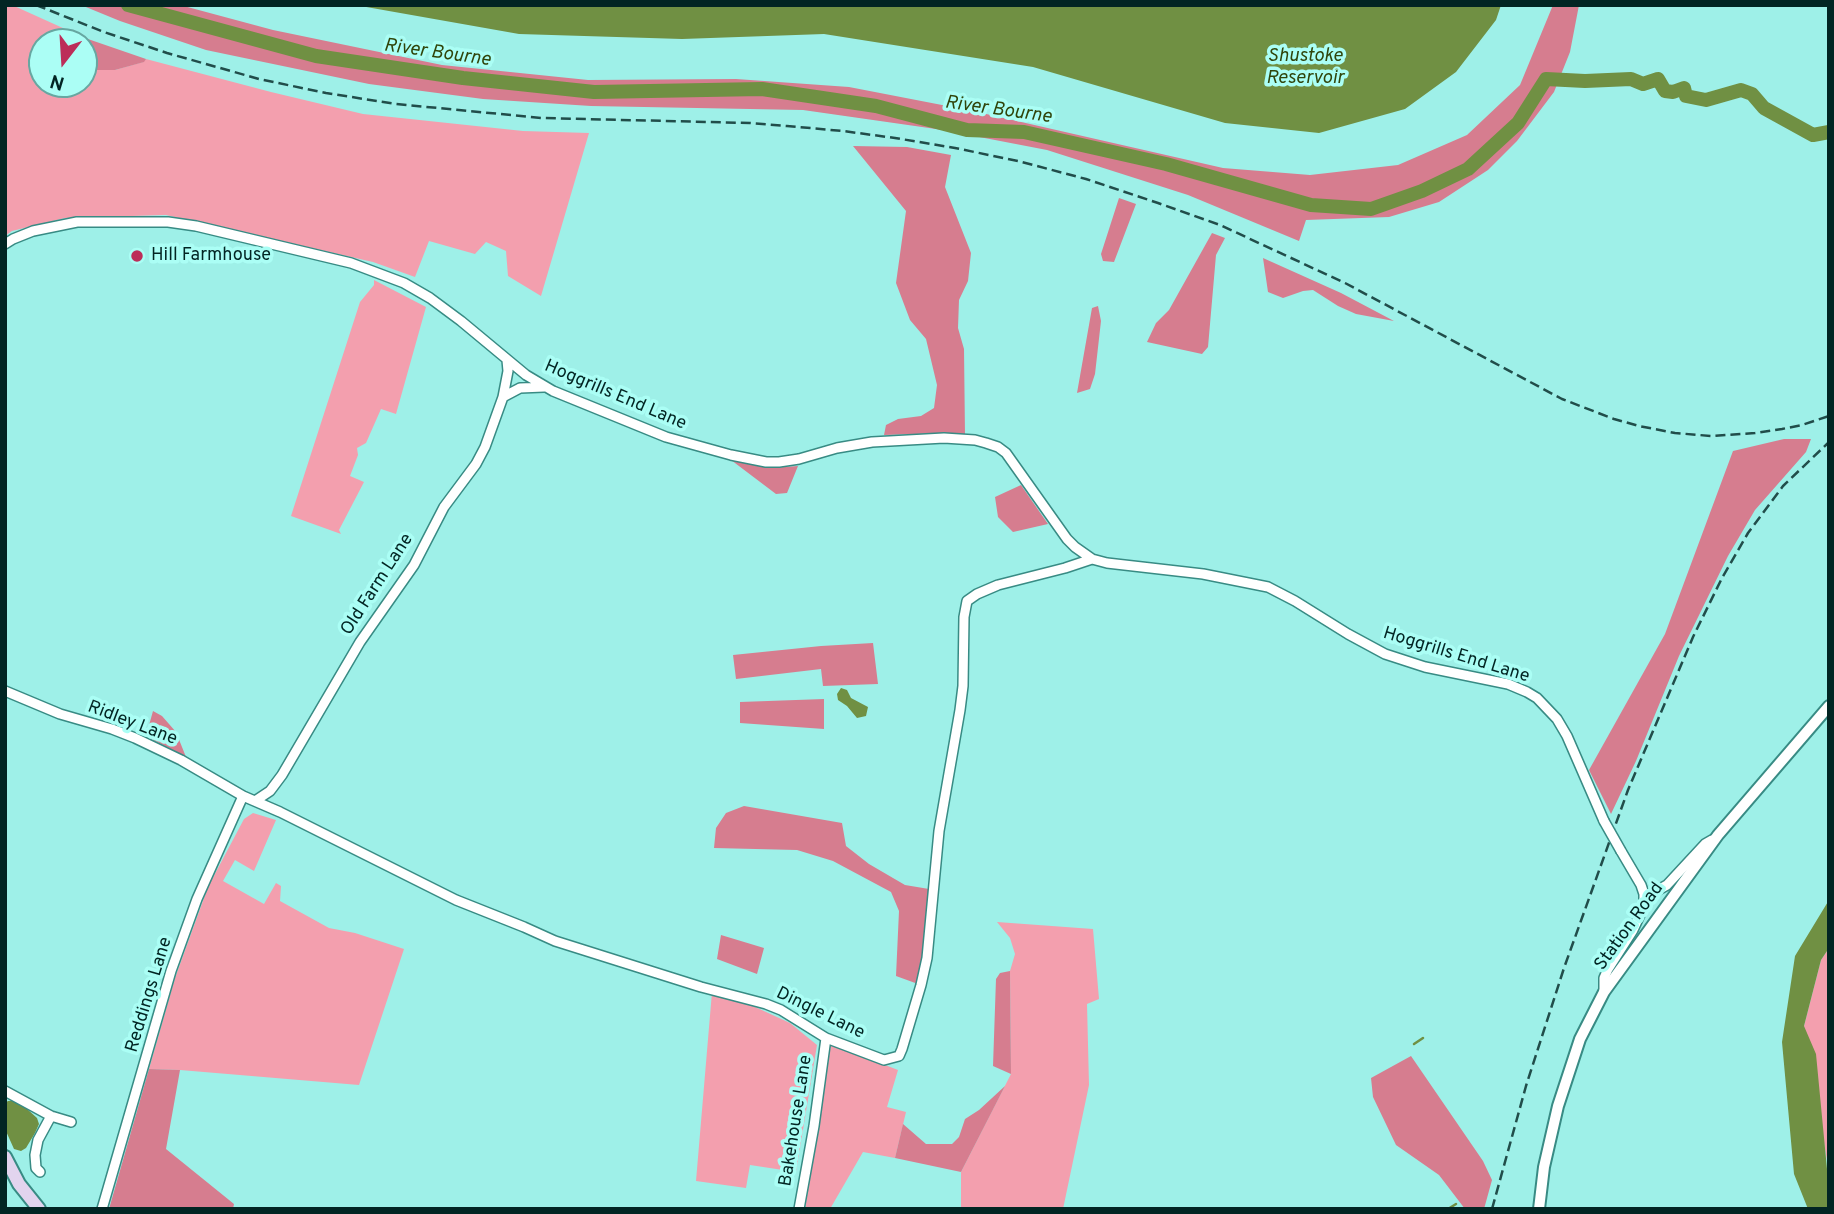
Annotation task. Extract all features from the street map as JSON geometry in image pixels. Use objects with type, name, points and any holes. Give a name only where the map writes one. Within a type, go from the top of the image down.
[{"type":"main road","points":[[5,1157],[19,1184],[39,1209]]},
{"type":"street","name":"Hoggrills End Lane","points":[[5,244],[41,229],[77,222],[168,222],[196,226],[351,263],[404,283],[430,298],[544,387],[666,437],[720,453],[766,462],[788,461],[872,442],[944,438],[975,440],[998,447],[1006,453],[1048,514],[1075,547],[1092,559],[1203,574],[1268,587],[1385,654],[1425,667],[1493,680],[1519,688],[1538,698],[1557,719],[1567,736],[1604,821],[1644,894]]},
{"type":"street","name":"Old Farm Lane","points":[[255,801],[273,787],[360,642],[414,565],[444,507],[476,464],[490,435],[503,397],[508,371],[507,360]]},
{"type":"street","points":[[503,397],[520,388],[544,387]]},
{"type":"street","points":[[1065,568],[1075,547]]},
{"type":"street","name":"Dingle Lane","points":[[243,796],[456,900],[555,941],[701,987],[766,1004],[781,1010],[826,1038],[884,1060],[899,1056],[914,1012],[927,958],[939,831],[962,698],[966,605],[970,598],[986,590],[1092,559]]},
{"type":"street","name":"Ridley Lane","points":[[5,691],[60,714],[135,738],[181,760],[243,796]]},
{"type":"street","name":"Station Road","points":[[1539,1209],[1544,1167],[1558,1106],[1580,1039],[1604,992],[1718,835],[1829,706]]},
{"type":"street","points":[[273,787],[280,812]]},
{"type":"street","name":"Reddings Lane","points":[[102,1209],[171,971],[197,899],[243,796]]},
{"type":"street","points":[[1604,992],[1604,978],[1641,915],[1644,894],[1651,894],[1667,886],[1705,844],[1718,835]]},
{"type":"street","name":"Bakehouse Lane","points":[[799,1209],[826,1038]]},
{"type":"street","points":[[5,1091],[51,1116],[71,1122]]},
{"type":"street","points":[[40,1172],[36,1168],[35,1154],[38,1140],[51,1116]]},
{"type":"shaded area","points":[[5,5],[12,5],[63,28],[28,28],[28,98],[98,98],[98,70],[115,70],[146,59],[363,114],[523,131],[589,133],[541,296],[508,276],[506,251],[486,242],[475,254],[429,241],[415,277],[373,262],[166,215],[65,218],[12,231],[5,236]]},
{"type":"shaded area","points":[[81,5],[180,5],[273,30],[442,65],[588,80],[736,79],[849,87],[973,111],[1223,168],[1310,175],[1398,165],[1467,135],[1520,85],[1553,5],[1579,5],[1570,52],[1554,92],[1517,141],[1488,170],[1439,202],[1389,217],[1306,220],[1299,241],[1188,195],[1047,150],[943,130],[803,110],[591,106],[483,99],[369,84],[206,50]]},
{"type":"shaded area","points":[[98,42],[146,59],[144,62],[115,70],[98,70]]},
{"type":"shaded area","points":[[853,146],[907,147],[951,155],[945,187],[971,253],[968,281],[959,300],[958,328],[964,349],[965,435],[884,435],[886,425],[898,419],[921,416],[934,408],[937,385],[926,339],[910,320],[896,283],[906,211]]},
{"type":"shaded area","points":[[1119,198],[1136,204],[1114,262],[1103,261],[1101,254]]},
{"type":"shaded area","points":[[1212,233],[1225,238],[1216,255],[1208,347],[1202,354],[1147,342],[1156,323],[1169,310]]},
{"type":"shaded area","points":[[1263,258],[1341,293],[1394,321],[1356,314],[1313,290],[1283,298],[1268,292]]},
{"type":"shaded area","points":[[374,280],[426,307],[396,414],[381,409],[366,443],[357,448],[358,455],[350,476],[364,482],[339,530],[341,534],[291,516],[360,302],[374,285]]},
{"type":"shaded area","points":[[1098,306],[1101,321],[1095,374],[1090,389],[1077,393],[1092,308]]},
{"type":"shaded area","points":[[1784,439],[1811,439],[1806,452],[1755,510],[1728,556],[1679,656],[1611,814],[1589,770],[1665,634],[1733,451]]},
{"type":"shaded area","points":[[731,460],[771,468],[798,466],[787,493],[776,494]]},
{"type":"shaded area","points":[[1021,485],[1048,524],[1013,532],[998,517],[995,497]]},
{"type":"shaded area","points":[[873,643],[878,684],[823,686],[821,669],[736,679],[733,655]]},
{"type":"shaded area","points":[[824,699],[824,729],[740,723],[740,702]]},
{"type":"shaded area","points":[[153,711],[162,716],[176,732],[186,757],[146,736]]},
{"type":"shaded area","points":[[744,806],[842,823],[846,846],[869,864],[905,885],[929,889],[918,984],[896,976],[899,911],[891,892],[833,861],[797,850],[714,848],[716,828],[726,813]]},
{"type":"shaded area","points":[[253,813],[276,820],[254,871],[235,860],[223,881],[264,904],[276,883],[281,886],[280,901],[329,928],[355,933],[404,949],[359,1085],[149,1069],[175,978],[208,887],[244,819]]},
{"type":"shaded area","points":[[997,922],[1093,929],[1099,999],[1087,1004],[1089,1085],[1063,1209],[961,1209],[961,1172],[1011,1074],[1010,971],[1015,954],[1010,938]]},
{"type":"shaded area","points":[[721,935],[764,948],[757,974],[717,959]]},
{"type":"shaded area","points":[[1829,948],[1829,1172],[1804,1026],[1821,960]]},
{"type":"shaded area","points":[[1010,971],[1011,1074],[993,1066],[996,979],[1000,973]]},
{"type":"shaded area","points":[[712,992],[753,1006],[790,1023],[817,1045],[796,1172],[750,1165],[746,1188],[696,1181]]},
{"type":"shaded area","points":[[831,1044],[898,1070],[887,1107],[906,1112],[895,1158],[863,1152],[830,1209],[805,1209]]},
{"type":"shaded area","points":[[1411,1056],[1483,1161],[1492,1180],[1484,1209],[1465,1209],[1439,1175],[1396,1145],[1373,1097],[1371,1078]]},
{"type":"shaded area","points":[[149,1069],[180,1070],[166,1149],[234,1204],[233,1209],[109,1209]]},
{"type":"shaded area","points":[[1005,1086],[961,1172],[895,1158],[903,1124],[926,1144],[952,1144],[959,1137],[965,1119]]},
{"type":"water","name":"Shustoke Reservoir","points":[[355,5],[1501,5],[1496,20],[1456,72],[1405,109],[1319,133],[1225,123],[1033,67],[824,34],[682,39],[519,34]]},
{"type":"water","points":[[841,688],[847,690],[851,698],[868,707],[866,716],[857,718],[838,700],[837,694]]},
{"type":"water","points":[[1829,900],[1829,948],[1821,960],[1804,1026],[1816,1054],[1829,1172],[1829,1209],[1808,1209],[1794,1174],[1782,1042],[1795,956]]},
{"type":"water","points":[[14,1101],[26,1108],[37,1118],[39,1124],[26,1148],[21,1151],[14,1149],[5,1129],[5,1103]]},
{"type":"waterway","name":"River Bourne","points":[[128,5],[316,56],[463,78],[594,92],[762,89],[876,106],[967,130],[1024,132],[1166,164],[1311,205],[1371,209],[1422,191],[1468,169],[1518,123],[1546,79],[1631,79],[1643,84],[1658,79],[1665,91],[1673,92],[1684,88],[1686,96],[1706,100],[1741,90],[1752,94],[1764,108],[1813,135],[1829,132]]},
{"type":"waterway","points":[[1414,1044],[1423,1038]]},
{"type":"waterway","points":[[1448,1209],[1456,1204]]},
{"type":"railway","points":[[36,5],[167,53],[259,79],[326,93],[396,104],[542,118],[750,123],[843,131],[955,148],[1018,161],[1086,179],[1220,225],[1345,283],[1562,399],[1614,419],[1675,433],[1711,436],[1782,429],[1829,416]]},
{"type":"railway","points":[[1492,1209],[1526,1086],[1564,968],[1628,790],[1693,637],[1748,533],[1783,486],[1829,442]]},
{"type":"place","name":"Hill Farmhouse","points":[[137,256]]}]
